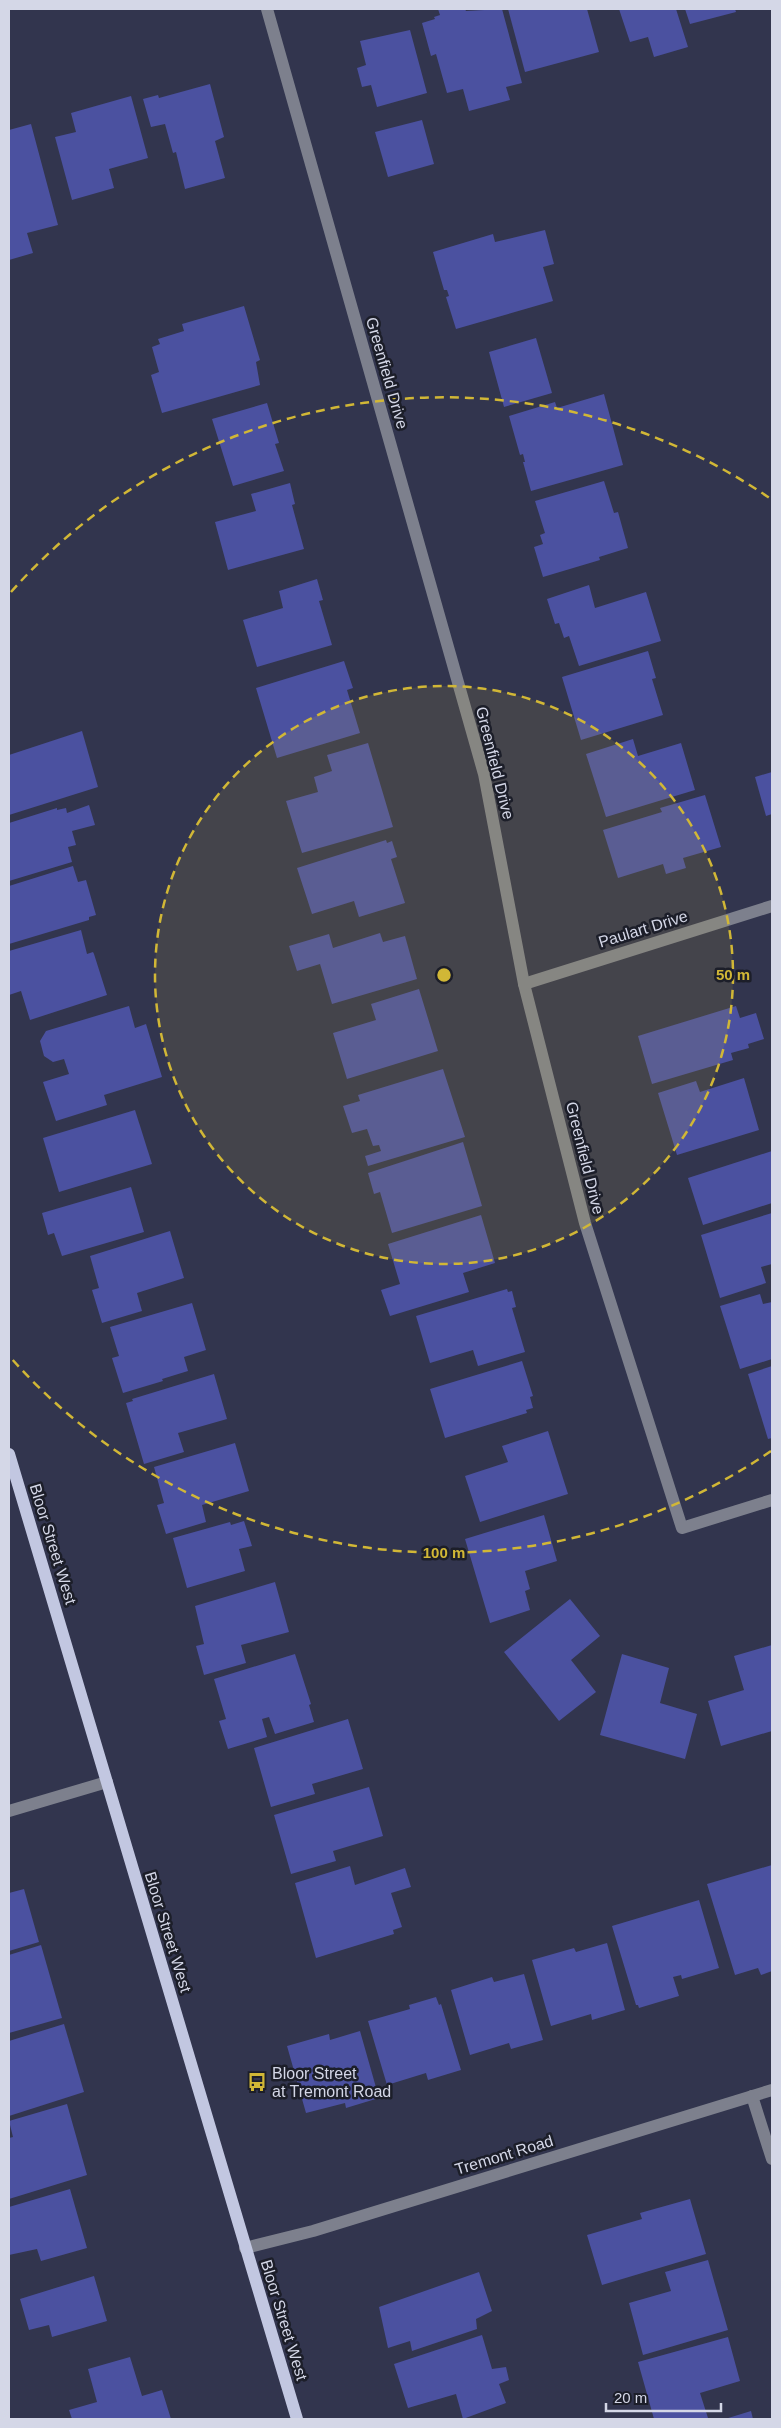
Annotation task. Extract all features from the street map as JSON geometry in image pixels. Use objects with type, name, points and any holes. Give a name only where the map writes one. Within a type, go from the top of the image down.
[{"type":"main road","name":"Bloor Street West","points":[[9,1454],[297,2419]]},
{"type":"street","name":"Greenfield Drive","points":[[267,9],[484,774],[524,984],[585,1223],[682,1528],[772,1500]]},
{"type":"street","name":"Paulart Drive","points":[[524,984],[772,906]]},
{"type":"street","points":[[9,1811],[107,1782]]},
{"type":"street","name":"Tremont Road","points":[[245,2248],[313,2231],[772,2090]]},
{"type":"street","points":[[752,2096],[772,2159]]},
{"type":"building","points":[[438,9],[465,9],[466,11],[502,9],[522,83],[506,87],[510,100],[469,111],[463,89],[447,93],[436,54],[431,56],[422,23],[435,19],[434,17],[440,15]]},
{"type":"building","points":[[508,9],[587,9],[599,52],[525,72]]},
{"type":"building","points":[[619,9],[676,9],[688,47],[654,57],[648,37],[630,42]]},
{"type":"building","points":[[685,9],[735,9],[736,12],[690,24]]},
{"type":"building","points":[[410,30],[427,93],[377,107],[371,85],[362,87],[357,68],[366,65],[360,41]]},
{"type":"building","points":[[210,84],[224,137],[215,141],[225,178],[185,189],[176,152],[173,153],[165,124],[151,127],[143,99],[158,95],[159,98]]},
{"type":"building","points":[[131,96],[148,158],[109,169],[114,188],[72,200],[55,137],[76,132],[71,113]]},
{"type":"building","points":[[422,120],[434,164],[388,177],[375,132]]},
{"type":"building","points":[[31,124],[58,225],[27,233],[33,253],[9,260],[9,130]]},
{"type":"building","points":[[545,230],[554,264],[543,267],[553,301],[456,329],[446,297],[449,296],[447,290],[444,290],[433,252],[493,234],[495,242]]},
{"type":"building","points":[[244,306],[260,360],[256,362],[260,385],[162,413],[151,375],[159,372],[152,347],[160,344],[158,339],[184,331],[182,324]]},
{"type":"building","points":[[536,338],[552,393],[504,407],[489,352]]},
{"type":"building","points":[[604,394],[623,465],[531,491],[523,462],[525,462],[523,454],[520,455],[509,416],[555,402],[557,408]]},
{"type":"building","points":[[267,403],[279,443],[275,444],[284,471],[233,486],[212,419]]},
{"type":"building","points":[[604,481],[614,513],[618,512],[628,548],[599,557],[600,560],[543,577],[534,547],[543,544],[540,535],[545,533],[535,501]]},
{"type":"building","points":[[290,483],[295,504],[292,505],[304,549],[228,570],[215,522],[256,511],[251,494]]},
{"type":"building","points":[[317,579],[323,600],[319,601],[332,645],[257,667],[243,620],[283,608],[279,591]]},
{"type":"building","points":[[589,585],[595,608],[646,592],[661,641],[579,666],[569,636],[564,638],[559,623],[555,624],[547,599]]},
{"type":"building","points":[[648,651],[656,678],[652,679],[663,715],[581,740],[562,677]]},
{"type":"building","points":[[344,661],[353,688],[347,690],[360,733],[277,758],[256,688]]},
{"type":"building","points":[[82,731],[98,787],[9,815],[9,755]]},
{"type":"building","points":[[633,739],[638,756],[681,743],[695,790],[606,817],[586,754]]},
{"type":"building","points":[[368,743],[393,827],[302,853],[286,801],[318,792],[314,777],[332,771],[327,755]]},
{"type":"building","points":[[772,772],[772,814],[766,816],[755,777]]},
{"type":"building","points":[[705,795],[721,847],[683,858],[686,868],[666,874],[663,864],[618,878],[603,830],[662,812],[660,808]]},
{"type":"building","points":[[89,805],[95,825],[72,831],[76,845],[68,847],[72,862],[9,881],[9,823],[57,808],[57,810],[66,808],[67,813]]},
{"type":"building","points":[[386,840],[387,843],[392,841],[397,857],[391,859],[405,903],[359,917],[354,901],[312,914],[297,868]]},
{"type":"building","points":[[73,866],[78,882],[86,880],[96,915],[89,917],[89,920],[9,944],[9,886]]},
{"type":"building","points":[[81,930],[87,954],[93,952],[94,954],[107,995],[30,1020],[21,991],[9,995],[9,951]]},
{"type":"building","points":[[380,933],[383,942],[405,936],[417,979],[332,1004],[320,964],[297,971],[289,946],[329,934],[333,948]]},
{"type":"building","points":[[419,989],[438,1051],[347,1079],[333,1033],[376,1020],[371,1004]]},
{"type":"building","points":[[129,1006],[135,1028],[146,1024],[162,1077],[104,1095],[107,1105],[56,1121],[43,1082],[69,1074],[64,1059],[53,1062],[44,1056],[40,1041],[46,1031]]},
{"type":"building","points":[[736,1006],[740,1018],[756,1013],[764,1039],[748,1044],[749,1048],[731,1053],[733,1060],[652,1084],[638,1036]]},
{"type":"building","points":[[443,1069],[465,1137],[368,1166],[365,1156],[381,1151],[379,1145],[373,1146],[367,1129],[352,1133],[343,1106],[360,1101],[358,1095]]},
{"type":"building","points":[[744,1078],[759,1130],[677,1155],[658,1093],[696,1081],[700,1092]]},
{"type":"building","points":[[135,1110],[152,1164],[59,1192],[43,1138]]},
{"type":"building","points":[[463,1142],[482,1206],[392,1233],[380,1192],[374,1194],[368,1173]]},
{"type":"building","points":[[772,1151],[772,1203],[703,1225],[688,1178]]},
{"type":"building","points":[[131,1187],[144,1232],[62,1256],[54,1233],[48,1235],[42,1213]]},
{"type":"building","points":[[772,1213],[772,1264],[761,1267],[766,1283],[720,1298],[701,1235]]},
{"type":"building","points":[[481,1215],[495,1263],[463,1273],[469,1292],[390,1316],[381,1290],[400,1284],[388,1244]]},
{"type":"building","points":[[170,1231],[184,1278],[137,1293],[142,1311],[102,1323],[92,1290],[99,1288],[90,1256]]},
{"type":"building","points":[[507,1289],[508,1292],[512,1291],[516,1307],[512,1308],[525,1352],[478,1366],[473,1350],[430,1363],[416,1316]]},
{"type":"building","points":[[760,1294],[763,1304],[772,1302],[772,1359],[740,1369],[720,1306]]},
{"type":"building","points":[[192,1303],[206,1350],[184,1357],[188,1371],[123,1393],[112,1358],[119,1356],[110,1327]]},
{"type":"building","points":[[522,1361],[533,1396],[530,1397],[533,1408],[526,1410],[527,1413],[445,1438],[430,1389]]},
{"type":"building","points":[[772,1366],[772,1438],[768,1439],[748,1374]]},
{"type":"building","points":[[214,1374],[227,1419],[178,1433],[184,1452],[144,1464],[126,1403],[133,1401],[132,1399]]},
{"type":"building","points":[[548,1431],[568,1494],[480,1522],[465,1476],[508,1462],[502,1446]]},
{"type":"building","points":[[235,1443],[249,1491],[202,1505],[206,1522],[166,1534],[157,1505],[164,1503],[154,1467]]},
{"type":"building","points":[[544,1515],[557,1561],[525,1571],[530,1589],[525,1591],[530,1610],[490,1623],[465,1539]]},
{"type":"building","points":[[244,1521],[252,1546],[239,1549],[245,1571],[187,1588],[173,1538],[230,1522],[231,1525]]},
{"type":"building","points":[[275,1582],[289,1632],[241,1645],[246,1663],[204,1675],[196,1646],[204,1644],[195,1606]]},
{"type":"building","points":[[570,1599],[600,1636],[571,1660],[596,1692],[559,1721],[504,1652]]},
{"type":"building","points":[[772,1645],[772,1731],[721,1746],[708,1701],[744,1690],[734,1656]]},
{"type":"building","points":[[295,1654],[311,1704],[309,1705],[314,1722],[275,1734],[269,1717],[262,1719],[267,1737],[228,1749],[219,1721],[226,1719],[214,1679]]},
{"type":"building","points":[[622,1654],[669,1668],[660,1703],[697,1714],[685,1759],[600,1735]]},
{"type":"building","points":[[348,1719],[363,1769],[312,1784],[315,1794],[271,1807],[254,1748]]},
{"type":"building","points":[[369,1787],[383,1836],[333,1851],[336,1861],[291,1874],[274,1815]]},
{"type":"building","points":[[772,1865],[772,1971],[761,1975],[758,1968],[735,1975],[707,1884]]},
{"type":"building","points":[[350,1866],[355,1885],[405,1868],[411,1887],[391,1893],[402,1927],[393,1930],[394,1934],[316,1958],[295,1883]]},
{"type":"building","points":[[24,1889],[39,1942],[9,1951],[9,1893]]},
{"type":"building","points":[[699,1900],[719,1968],[682,1979],[681,1975],[673,1977],[679,1996],[639,2008],[636,2005],[612,1926]]},
{"type":"building","points":[[607,1943],[625,2010],[592,2020],[591,2014],[551,2026],[532,1960],[574,1948],[576,1952]]},
{"type":"building","points":[[41,1945],[62,2018],[9,2033],[9,1955]]},
{"type":"building","points":[[524,1974],[543,2040],[511,2049],[509,2043],[470,2055],[451,1990],[492,1977],[494,1982]]},
{"type":"building","points":[[436,1997],[439,2005],[441,2004],[461,2070],[428,2080],[426,2073],[387,2085],[368,2021],[410,2009],[409,2005]]},
{"type":"building","points":[[64,2024],[84,2092],[9,2116],[9,2041]]},
{"type":"building","points":[[360,2031],[379,2098],[346,2108],[345,2103],[306,2113],[287,2046],[329,2034],[330,2040]]},
{"type":"building","points":[[67,2104],[87,2175],[9,2199],[9,2138],[13,2137],[9,2121]]},
{"type":"building","points":[[70,2189],[87,2248],[41,2261],[37,2249],[9,2255],[9,2207]]},
{"type":"building","points":[[690,2199],[706,2254],[602,2285],[587,2235],[642,2219],[640,2213]]},
{"type":"building","points":[[708,2260],[728,2330],[643,2355],[629,2303],[671,2291],[665,2272]]},
{"type":"building","points":[[479,2272],[492,2311],[476,2319],[477,2329],[412,2351],[410,2341],[388,2348],[379,2307]]},
{"type":"building","points":[[94,2276],[107,2321],[52,2337],[49,2325],[29,2330],[20,2299]]},
{"type":"building","points":[[482,2335],[492,2369],[506,2367],[509,2380],[499,2384],[506,2403],[463,2419],[456,2394],[408,2408],[394,2364]]},
{"type":"building","points":[[728,2337],[740,2381],[700,2393],[708,2418],[654,2419],[638,2362]]},
{"type":"building","points":[[130,2357],[142,2396],[162,2390],[171,2419],[72,2419],[69,2410],[97,2402],[88,2369]]},
{"type":"building","points":[[751,2411],[753,2419],[725,2419]]},
{"type":"place","name":"Bloor Street at Tremont Road","points":[[257,2082]]}]
